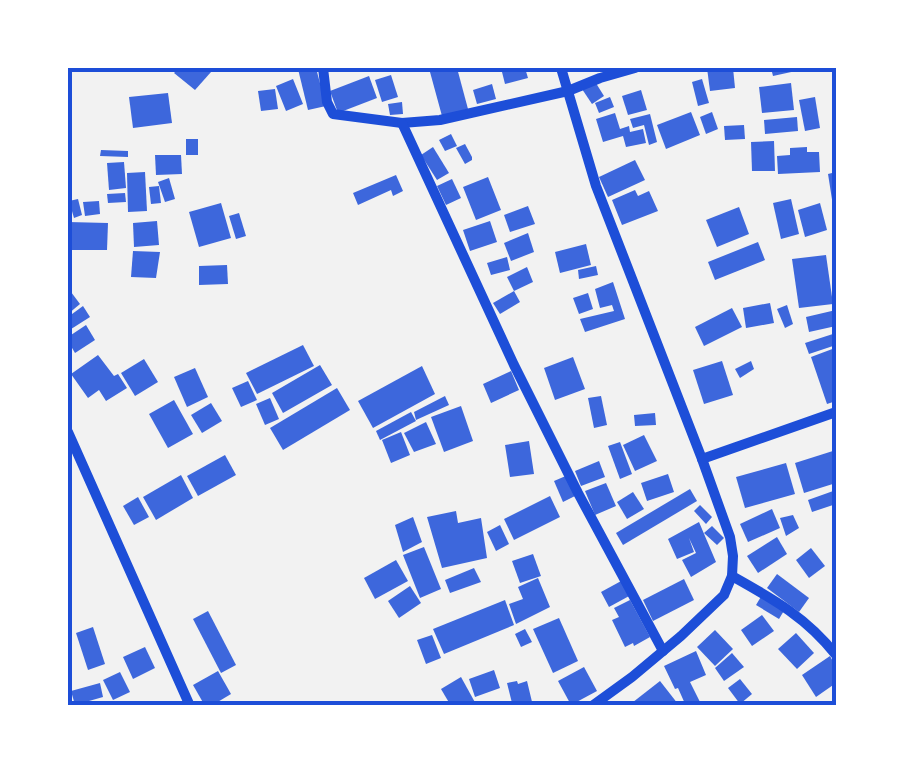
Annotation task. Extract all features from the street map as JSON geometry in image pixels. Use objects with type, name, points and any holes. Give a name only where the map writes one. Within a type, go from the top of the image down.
[{"type":"street","points":[[323,68],[327,102],[334,114],[402,123],[440,120],[568,91],[635,68]]},
{"type":"street","points":[[561,68],[596,186],[702,459],[733,556],[732,576],[724,595],[664,651],[592,706]]},
{"type":"street","points":[[402,123],[514,365],[664,651]]},
{"type":"street","points":[[702,459],[836,412]]},
{"type":"street","points":[[68,432],[190,706]]},
{"type":"street","points":[[732,576],[800,617],[836,655]]},
{"type":"building","points":[[179,68],[205,68],[211,72],[195,90],[174,73]]},
{"type":"building","points":[[316,68],[326,106],[308,110],[298,69]]},
{"type":"building","points":[[457,68],[468,109],[442,116],[430,72]]},
{"type":"building","points":[[525,68],[528,78],[505,84],[502,72]]},
{"type":"building","points":[[707,68],[733,68],[735,88],[710,91]]},
{"type":"building","points":[[771,68],[805,68],[805,69],[773,76]]},
{"type":"building","points":[[391,75],[398,97],[382,102],[375,80]]},
{"type":"building","points":[[369,76],[377,98],[338,113],[330,91]]},
{"type":"building","points":[[293,79],[303,104],[286,111],[276,86]]},
{"type":"building","points":[[702,79],[709,103],[698,106],[692,82]]},
{"type":"building","points":[[594,80],[604,96],[592,104],[582,89]]},
{"type":"building","points":[[791,83],[794,110],[762,113],[759,87]]},
{"type":"building","points":[[492,84],[496,99],[477,104],[473,90]]},
{"type":"building","points":[[275,89],[278,109],[261,111],[258,91]]},
{"type":"building","points":[[641,90],[647,110],[628,115],[622,96]]},
{"type":"building","points":[[168,93],[172,123],[133,128],[129,97]]},
{"type":"building","points":[[610,97],[614,107],[599,113],[595,103]]},
{"type":"building","points":[[815,97],[820,128],[805,131],[799,100]]},
{"type":"building","points":[[402,102],[403,114],[390,115],[388,104]]},
{"type":"building","points":[[691,112],[700,135],[666,149],[657,125]]},
{"type":"building","points":[[712,112],[718,129],[706,134],[700,117]]},
{"type":"building","points":[[615,113],[620,129],[643,129],[646,143],[626,147],[623,136],[603,142],[596,119]]},
{"type":"building","points":[[650,114],[657,142],[649,145],[644,125],[633,128],[630,119]]},
{"type":"building","points":[[797,117],[798,131],[765,134],[764,120]]},
{"type":"building","points":[[744,125],[745,139],[725,140],[724,126]]},
{"type":"building","points":[[451,134],[457,146],[445,151],[439,140]]},
{"type":"building","points":[[186,139],[198,139],[198,155],[186,155]]},
{"type":"building","points":[[774,141],[775,171],[752,171],[751,142]]},
{"type":"building","points":[[465,144],[472,160],[465,164],[456,148]]},
{"type":"building","points":[[433,147],[449,173],[437,180],[421,155]]},
{"type":"building","points":[[807,147],[807,152],[819,152],[820,172],[778,174],[777,156],[790,155],[790,148]]},
{"type":"building","points":[[101,150],[128,151],[128,157],[100,156]]},
{"type":"building","points":[[155,155],[181,155],[182,174],[156,175]]},
{"type":"building","points":[[635,160],[645,180],[608,197],[599,177]]},
{"type":"building","points":[[124,162],[126,188],[109,190],[107,163]]},
{"type":"building","points":[[145,172],[147,211],[128,212],[127,173]]},
{"type":"building","points":[[836,172],[836,205],[833,206],[828,174]]},
{"type":"building","points":[[396,175],[403,191],[393,196],[391,190],[358,205],[353,193]]},
{"type":"building","points":[[488,177],[501,210],[476,220],[463,187]]},
{"type":"building","points":[[169,178],[175,199],[165,202],[158,182]]},
{"type":"building","points":[[452,179],[461,198],[446,205],[437,186]]},
{"type":"building","points":[[159,186],[161,203],[151,204],[149,187]]},
{"type":"building","points":[[635,190],[638,196],[649,191],[658,211],[622,225],[612,200]]},
{"type":"building","points":[[125,193],[126,202],[108,203],[107,194]]},
{"type":"building","points":[[78,199],[82,215],[74,218],[69,201]]},
{"type":"building","points":[[791,199],[799,234],[781,239],[773,203]]},
{"type":"building","points":[[99,201],[100,214],[85,216],[83,202]]},
{"type":"building","points":[[221,203],[231,238],[199,247],[189,212]]},
{"type":"building","points":[[820,203],[827,230],[805,237],[798,210]]},
{"type":"building","points":[[528,206],[535,224],[510,232],[504,215]]},
{"type":"building","points":[[739,207],[749,234],[717,247],[706,220]]},
{"type":"building","points":[[239,213],[246,236],[236,239],[229,216]]},
{"type":"building","points":[[157,221],[159,245],[134,247],[133,223]]},
{"type":"building","points":[[490,221],[497,242],[470,251],[463,230]]},
{"type":"building","points":[[68,222],[108,223],[107,250],[68,250]]},
{"type":"building","points":[[528,233],[534,252],[511,261],[504,243]]},
{"type":"building","points":[[758,242],[765,260],[715,280],[708,262]]},
{"type":"building","points":[[586,244],[591,265],[560,273],[555,252]]},
{"type":"building","points":[[133,251],[160,252],[156,278],[131,277]]},
{"type":"building","points":[[826,255],[833,304],[799,308],[792,259]]},
{"type":"building","points":[[507,257],[510,270],[491,275],[487,263]]},
{"type":"building","points":[[227,265],[228,284],[199,285],[199,266]]},
{"type":"building","points":[[596,266],[598,275],[579,279],[578,270]]},
{"type":"building","points":[[527,267],[533,282],[514,291],[507,277]]},
{"type":"building","points":[[613,282],[625,319],[585,332],[580,319],[614,311],[612,305],[600,308],[595,289]]},
{"type":"building","points":[[68,288],[80,304],[68,314]]},
{"type":"building","points":[[514,291],[520,302],[500,314],[493,303]]},
{"type":"building","points":[[588,293],[593,309],[579,314],[573,298]]},
{"type":"building","points":[[770,303],[774,323],[746,328],[743,308]]},
{"type":"building","points":[[787,305],[793,324],[785,328],[777,309]]},
{"type":"building","points":[[83,306],[90,317],[68,331],[68,317]]},
{"type":"building","points":[[732,308],[742,327],[704,346],[695,327]]},
{"type":"building","points":[[836,310],[836,326],[809,332],[806,317]]},
{"type":"building","points":[[86,325],[95,340],[75,353],[68,337]]},
{"type":"building","points":[[836,333],[836,345],[809,354],[805,343]]},
{"type":"building","points":[[303,345],[314,366],[257,394],[246,373]]},
{"type":"building","points":[[835,348],[836,401],[827,404],[811,357]]},
{"type":"building","points":[[98,355],[127,388],[106,401],[99,390],[88,398],[71,374]]},
{"type":"building","points":[[573,357],[585,389],[555,400],[544,368]]},
{"type":"building","points":[[144,359],[158,382],[135,396],[121,373]]},
{"type":"building","points":[[722,361],[733,395],[704,404],[693,370]]},
{"type":"building","points":[[751,361],[754,369],[740,378],[735,369]]},
{"type":"building","points":[[320,365],[332,385],[283,413],[272,393]]},
{"type":"building","points":[[422,366],[435,394],[373,428],[358,401]]},
{"type":"building","points":[[195,368],[208,397],[187,407],[174,377]]},
{"type":"building","points":[[511,371],[519,390],[491,403],[483,384]]},
{"type":"building","points":[[248,381],[257,400],[241,407],[232,388]]},
{"type":"building","points":[[337,388],[350,410],[283,450],[270,428]]},
{"type":"building","points":[[445,396],[449,405],[416,420],[414,412]]},
{"type":"building","points":[[601,396],[607,425],[594,428],[588,398]]},
{"type":"building","points":[[270,398],[279,419],[265,425],[256,404]]},
{"type":"building","points":[[174,400],[193,434],[168,448],[149,414]]},
{"type":"building","points":[[211,403],[222,421],[202,433],[191,415]]},
{"type":"building","points":[[461,406],[473,441],[444,452],[431,417]]},
{"type":"building","points":[[411,412],[416,421],[380,440],[376,431]]},
{"type":"building","points":[[655,413],[656,425],[635,426],[634,415]]},
{"type":"building","points":[[426,422],[436,444],[414,452],[404,433]]},
{"type":"building","points":[[401,432],[410,455],[391,463],[382,440]]},
{"type":"building","points":[[644,435],[657,461],[635,471],[623,445]]},
{"type":"building","points":[[529,441],[534,474],[510,477],[505,445]]},
{"type":"building","points":[[620,442],[632,474],[620,479],[608,446]]},
{"type":"building","points":[[836,450],[836,483],[804,493],[795,463]]},
{"type":"building","points":[[225,455],[236,475],[198,496],[187,476]]},
{"type":"building","points":[[599,461],[605,477],[581,486],[575,471]]},
{"type":"building","points":[[786,463],[795,494],[745,508],[736,477]]},
{"type":"building","points":[[668,474],[674,492],[647,501],[641,483]]},
{"type":"building","points":[[181,475],[193,498],[156,520],[143,497]]},
{"type":"building","points":[[568,475],[577,495],[563,502],[554,481]]},
{"type":"building","points":[[606,483],[616,506],[595,515],[585,491]]},
{"type":"building","points":[[690,489],[697,501],[623,545],[616,533]]},
{"type":"building","points":[[836,490],[836,504],[812,512],[808,500]]},
{"type":"building","points":[[633,492],[644,509],[627,519],[617,502]]},
{"type":"building","points":[[550,496],[560,517],[514,540],[504,519]]},
{"type":"building","points":[[138,497],[149,517],[134,525],[123,506]]},
{"type":"building","points":[[700,505],[712,517],[706,524],[694,511]]},
{"type":"building","points":[[772,509],[780,528],[748,542],[740,524]]},
{"type":"building","points":[[456,511],[458,523],[481,518],[487,558],[442,568],[427,517]]},
{"type":"building","points":[[793,515],[799,528],[786,536],[780,518]]},
{"type":"building","points":[[413,517],[422,542],[403,552],[395,525]]},
{"type":"building","points":[[699,522],[716,562],[691,577],[682,560],[696,553],[689,538],[694,552],[677,559],[668,539]]},
{"type":"building","points":[[500,525],[509,544],[496,551],[487,532]]},
{"type":"building","points":[[712,526],[724,538],[717,545],[704,533]]},
{"type":"building","points":[[777,537],[787,554],[758,573],[747,556]]},
{"type":"building","points":[[424,547],[441,589],[420,598],[403,555]]},
{"type":"building","points":[[811,548],[825,566],[809,578],[796,560]]},
{"type":"building","points":[[533,554],[541,576],[520,583],[512,561]]},
{"type":"building","points":[[396,560],[408,581],[375,599],[364,578]]},
{"type":"building","points":[[474,568],[481,582],[450,593],[445,580]]},
{"type":"building","points":[[777,574],[809,598],[799,612],[767,588]]},
{"type":"building","points":[[538,578],[550,607],[516,624],[509,604],[523,599],[518,587]]},
{"type":"building","points":[[684,579],[694,600],[653,621],[643,600]]},
{"type":"building","points":[[623,580],[631,595],[609,607],[601,592]]},
{"type":"building","points":[[410,586],[421,603],[399,618],[388,601]]},
{"type":"building","points":[[762,595],[785,609],[779,619],[756,605]]},
{"type":"building","points":[[505,600],[514,625],[444,654],[433,629]]},
{"type":"building","points":[[630,600],[650,637],[625,647],[612,620],[619,617],[614,608]]},
{"type":"building","points":[[208,611],[236,665],[221,673],[193,619]]},
{"type":"building","points":[[762,615],[774,631],[752,646],[741,630]]},
{"type":"building","points":[[559,618],[578,661],[553,673],[533,629]]},
{"type":"building","points":[[93,627],[105,664],[88,670],[76,633]]},
{"type":"building","points":[[525,629],[532,642],[521,647],[515,634]]},
{"type":"building","points":[[715,630],[733,649],[715,666],[697,647]]},
{"type":"building","points":[[796,633],[814,653],[797,669],[778,649]]},
{"type":"building","points":[[432,635],[441,658],[426,664],[417,640]]},
{"type":"building","points":[[145,647],[155,668],[133,679],[123,657]]},
{"type":"building","points":[[696,651],[706,675],[690,682],[701,704],[686,706],[664,666]]},
{"type":"building","points":[[732,653],[744,667],[724,681],[715,668]]},
{"type":"building","points":[[830,656],[836,667],[836,683],[816,697],[802,675]]},
{"type":"building","points":[[584,667],[597,691],[571,705],[558,681]]},
{"type":"building","points":[[494,670],[500,688],[475,697],[469,679]]},
{"type":"building","points":[[218,671],[231,694],[205,706],[193,685]]},
{"type":"building","points":[[120,672],[130,692],[113,700],[103,680]]},
{"type":"building","points":[[461,677],[477,706],[451,706],[441,689]]},
{"type":"building","points":[[740,679],[752,694],[740,704],[728,688]]},
{"type":"building","points":[[527,681],[533,706],[512,703],[507,683]]},
{"type":"building","points":[[660,681],[676,706],[628,706]]},
{"type":"building","points":[[100,683],[103,697],[75,705],[71,691]]}]
